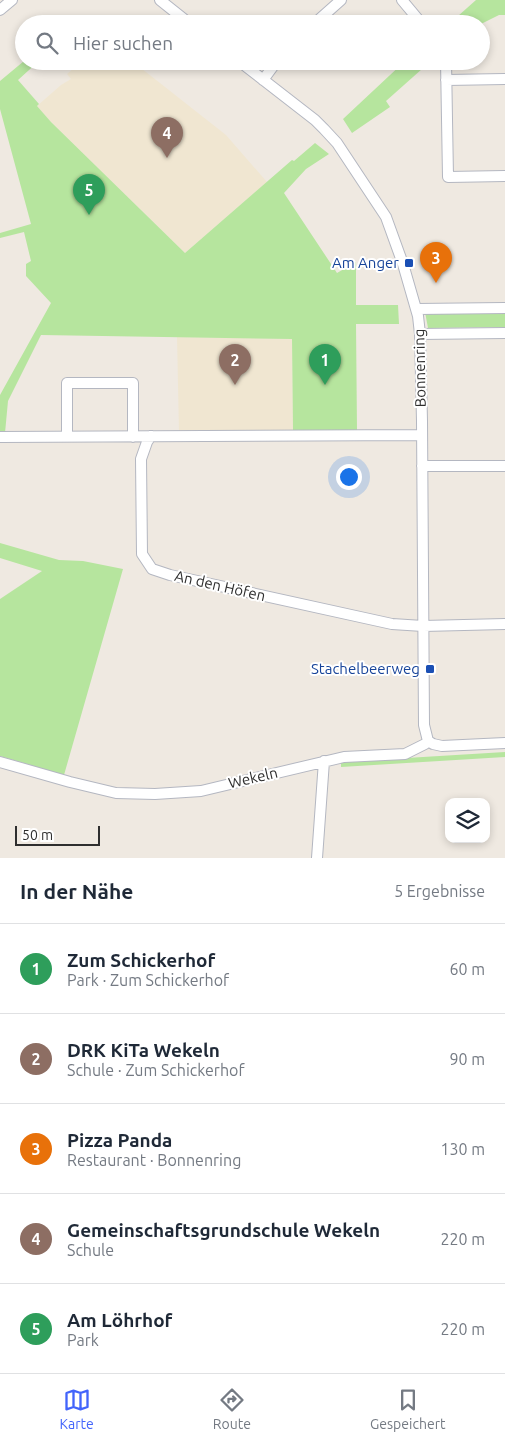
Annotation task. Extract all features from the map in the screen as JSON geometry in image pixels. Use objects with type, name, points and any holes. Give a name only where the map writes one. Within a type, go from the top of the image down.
[{"type":"street","points":[[0,10],[12,0]]},
{"type":"street","points":[[160,0],[179,15]]},
{"type":"street","points":[[324,15],[341,0]]},
{"type":"street","points":[[402,0],[414,15]]},
{"type":"street","name":"Bonnenring","points":[[250,70],[324,129],[344,153],[388,221],[417,309],[420,334],[422,435],[424,724],[428,741]]},
{"type":"street","points":[[263,80],[270,70]]},
{"type":"street","points":[[446,70],[448,176],[505,176]]},
{"type":"street","points":[[446,80],[505,80]]},
{"type":"street","points":[[417,309],[505,308]]},
{"type":"street","points":[[420,334],[505,333]]},
{"type":"street","points":[[67,436],[66,383],[133,383],[133,436]]},
{"type":"street","points":[[0,437],[422,435]]},
{"type":"street","name":"An den Höfen","points":[[151,436],[141,459],[142,554],[152,569],[170,575],[392,624],[423,626]]},
{"type":"street","points":[[422,466],[505,466]]},
{"type":"street","points":[[423,626],[505,624]]},
{"type":"street","points":[[428,741],[442,746],[505,743]]},
{"type":"street","name":"Wekeln","points":[[0,762],[116,793],[148,794],[201,791],[324,761],[405,754],[428,741]]},
{"type":"street","points":[[317,858],[324,761]]},
{"type":"shaded area","points":[[72,70],[143,70],[226,135],[267,182],[185,253],[37,106],[61,85],[71,79],[67,74]]},
{"type":"shaded area","points":[[177,337],[292,339],[293,430],[179,432]]},
{"type":"green space","points":[[476,0],[505,0],[505,15],[499,15],[490,20],[490,15],[459,15]]},
{"type":"green space","points":[[15,68],[29,70],[18,80],[39,104],[37,106],[185,253],[292,160],[294,161],[315,143],[329,154],[306,169],[284,193],[337,273],[356,262],[356,305],[398,305],[399,324],[356,324],[357,430],[293,430],[292,339],[41,335],[8,401],[5,433],[0,434],[0,395],[51,303],[26,276],[26,264],[31,261],[24,232],[0,238],[0,233],[31,224],[0,109],[0,81]]},
{"type":"green space","points":[[395,70],[421,70],[386,101],[390,107],[352,133],[343,119]]},
{"type":"green space","points":[[505,311],[505,327],[428,328],[425,312]]},
{"type":"green space","points":[[0,543],[59,560],[83,561],[123,569],[64,775],[0,756],[0,599],[42,571],[0,558]]},
{"type":"green space","points":[[505,752],[505,757],[341,767],[341,762]]},
{"type":"place","name":"Gemeinschaftsgrundschule Wekeln","points":[[167,158]]},
{"type":"place","name":"Am Löhrhof","points":[[89,215]]},
{"type":"place","name":"Am Anger","points":[[409,263]]},
{"type":"place","name":"Pizza Panda","points":[[436,283]]},
{"type":"place","name":"DRK KiTa Wekeln","points":[[235,385]]},
{"type":"place","name":"Zum Schickerhof","points":[[325,385]]},
{"type":"place","name":"Stachelbeerweg","points":[[430,669]]}]
